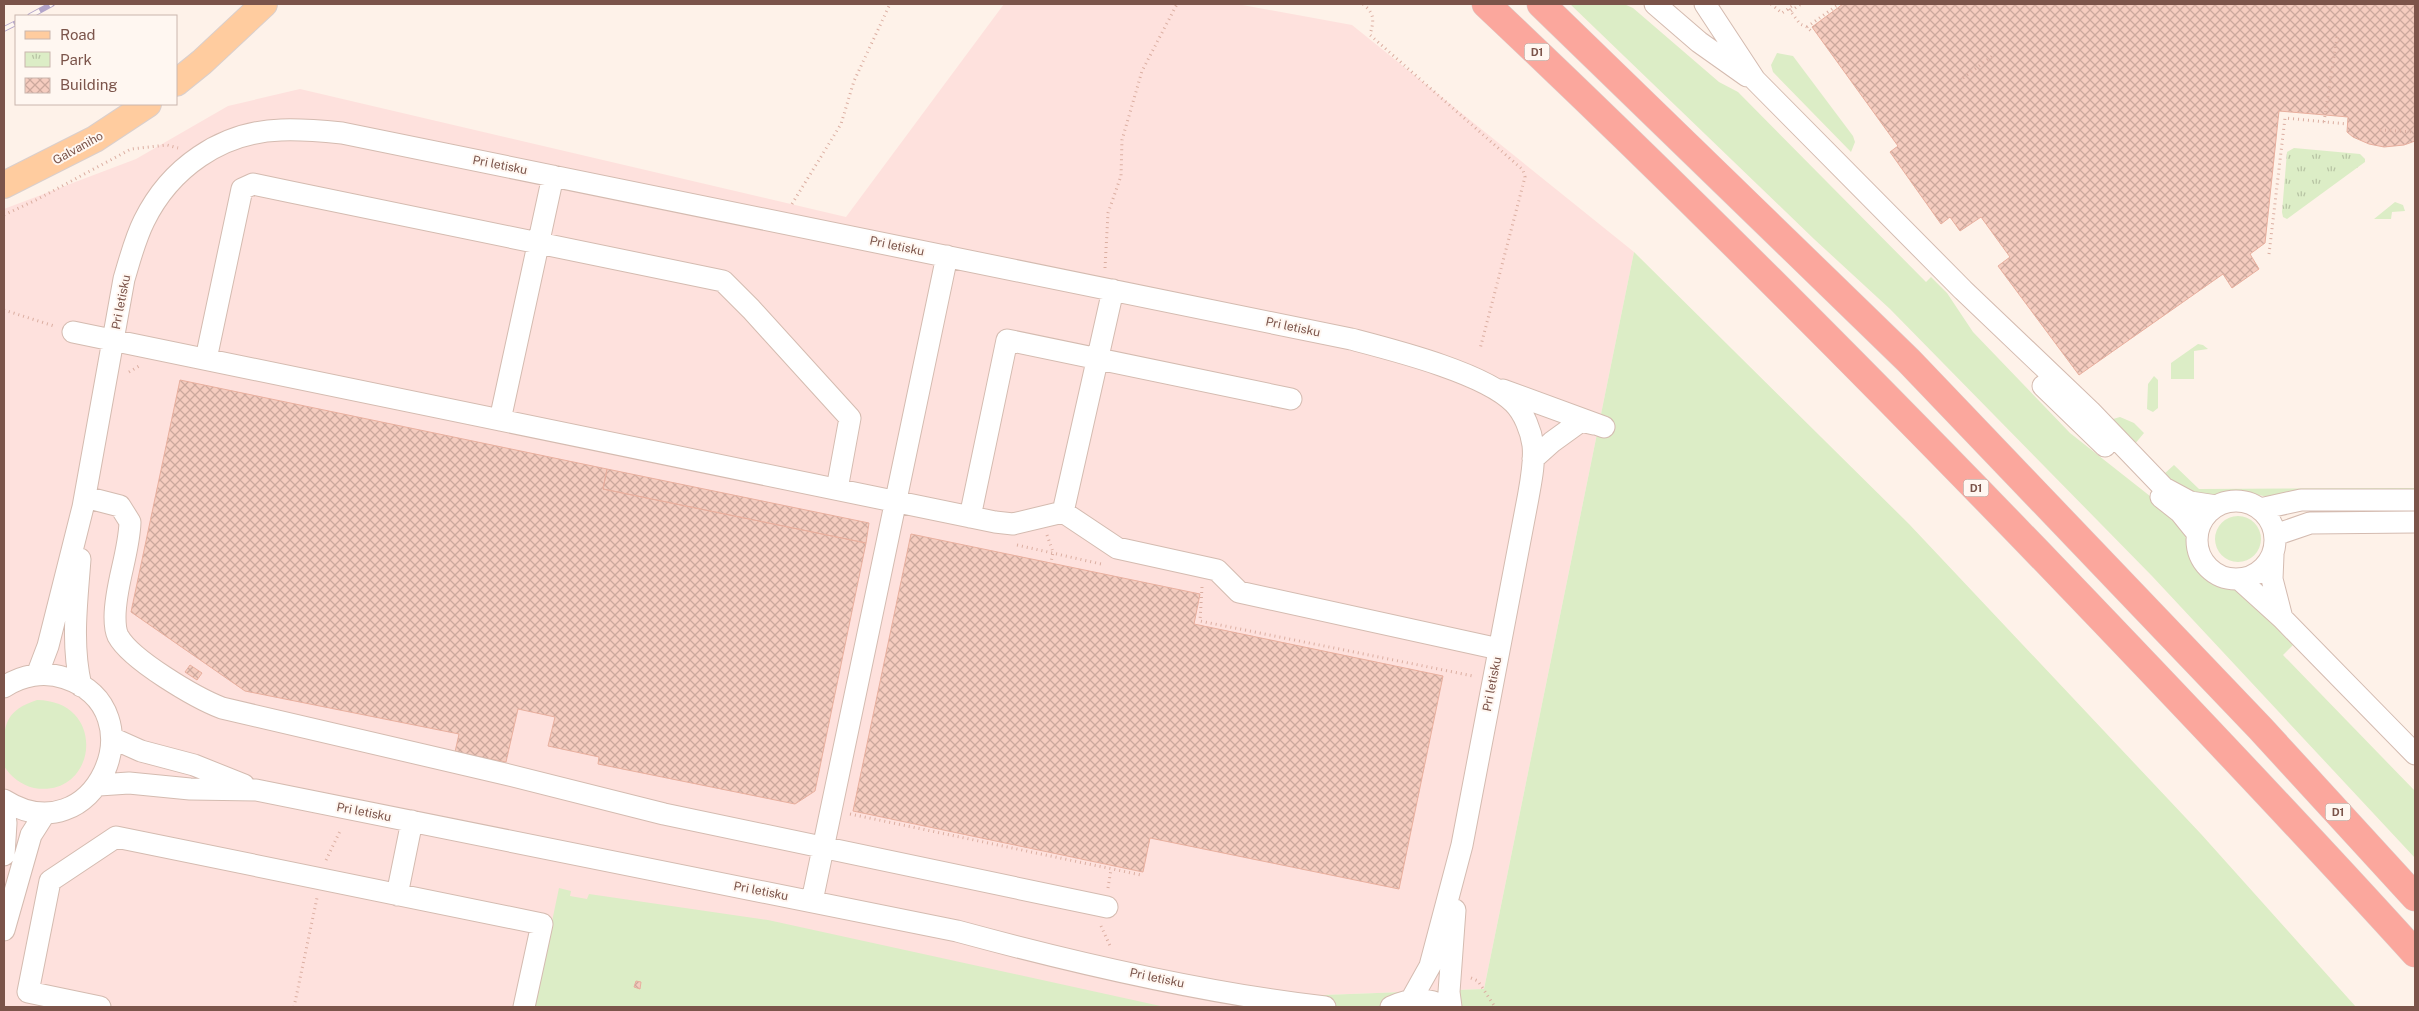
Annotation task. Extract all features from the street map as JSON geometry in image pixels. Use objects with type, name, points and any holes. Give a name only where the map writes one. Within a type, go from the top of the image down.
[{"type":"highway","name":"D1","points":[[1486,4],[1589,101],[1882,390],[2233,755],[2415,953]]},
{"type":"highway","name":"D1","points":[[1541,4],[1910,361],[2260,728],[2415,897]]},
{"type":"main road","points":[[178,80],[202,62],[264,4]]},
{"type":"main road","name":"Galvaniho","points":[[4,185],[95,139],[146,105]]},
{"type":"street","points":[[1655,4],[1699,42],[1742,74],[1752,77]]},
{"type":"street","points":[[1705,4],[1752,77],[1963,290],[2090,411],[2164,488],[2190,502],[2216,506]]},
{"type":"street","name":"Pri letisku","points":[[37,674],[48,646],[84,502],[124,279],[144,220],[158,197],[178,173],[200,154],[249,134],[279,130],[342,133],[1351,339],[1406,354],[1473,378],[1502,393],[1515,404],[1528,428],[1533,443],[1528,498],[1462,845],[1430,966],[1401,1004]]},
{"type":"street","points":[[500,420],[553,176]]},
{"type":"street","points":[[206,359],[239,194],[246,185],[253,184],[723,281],[751,308],[850,418],[837,490]]},
{"type":"street","points":[[812,901],[947,256]]},
{"type":"street","points":[[1063,512],[1099,358],[1108,289]]},
{"type":"street","points":[[1963,290],[1977,318],[2016,359],[2083,426],[2139,478],[2180,512],[2197,533]]},
{"type":"street","points":[[73,332],[970,517],[1013,524],[1063,512],[1118,548],[1217,570],[1239,592],[1499,649]]},
{"type":"street","points":[[970,517],[1008,340],[1291,399]]},
{"type":"street","points":[[1473,378],[1604,427],[1581,421],[1552,442],[1533,459]]},
{"type":"street","points":[[2260,509],[2301,500],[2415,500]]},
{"type":"street","points":[[2282,618],[2272,579],[2274,545],[2269,518],[2260,509],[2239,501],[2230,501],[2216,506],[2204,517],[2197,533],[2198,552],[2209,569],[2226,578],[2239,579],[2255,574],[2268,563],[2274,545],[2310,523],[2415,522]]},
{"type":"street","name":"Pri letisku","points":[[81,686],[76,666],[75,643],[84,502]]},
{"type":"street","points":[[84,502],[120,506],[130,522],[115,614],[118,635],[131,651],[142,660],[199,698],[235,712],[505,774],[664,814],[1107,907]]},
{"type":"street","points":[[2239,579],[2282,618],[2415,754]]},
{"type":"street","points":[[4,800],[22,810],[45,813],[58,811],[75,804],[99,785],[110,763],[112,738],[103,709],[94,696],[81,686],[60,676],[37,674],[6,684]]},
{"type":"street","name":"Pri letisku","points":[[112,738],[141,751],[194,765],[256,790]]},
{"type":"street","name":"Pri letisku","points":[[99,785],[123,782],[190,789],[256,790],[957,931],[1076,961],[1286,1007]]},
{"type":"street","points":[[4,809],[6,823],[4,855]]},
{"type":"street","points":[[4,930],[31,835],[45,813]]},
{"type":"street","points":[[397,895],[412,821]]},
{"type":"street","points":[[88,1006],[28,992],[50,880],[116,837],[542,924],[524,1007]]},
{"type":"street","name":"Pri letisku","points":[[1452,1007],[1448,992],[1462,845]]},
{"type":"street","name":"Pri letisku","points":[[1401,1004],[1430,1001],[1445,1007]]},
{"type":"street","name":"Pri letisku","points":[[1269,1004],[1325,1007]]},
{"type":"path","points":[[777,222],[795,200],[816,162],[841,124],[854,81],[890,4]]},
{"type":"path","points":[[1108,289],[1108,212],[1121,176],[1122,140],[1142,71],[1177,4]]},
{"type":"path","points":[[1363,4],[1373,12],[1374,20],[1370,35],[1523,170],[1525,177],[1480,349]]},
{"type":"path","points":[[1770,4],[1782,13],[1801,4]]},
{"type":"path","points":[[1790,10],[1795,4]]},
{"type":"path","points":[[1807,27],[1839,4]]},
{"type":"path","points":[[1790,10],[1800,24],[1812,32]]},
{"type":"path","points":[[2324,122],[2336,37]]},
{"type":"path","points":[[1959,81],[1995,54]]},
{"type":"path","points":[[2269,254],[2285,118],[2347,124]]},
{"type":"path","points":[[2380,130],[2415,132]]},
{"type":"path","points":[[4,215],[131,149],[167,145],[200,154]]},
{"type":"path","points":[[4,310],[73,332]]},
{"type":"path","points":[[1045,528],[1053,552],[1050,563]]},
{"type":"path","points":[[1015,545],[1110,566]]},
{"type":"path","points":[[1194,585],[1204,588],[1200,621],[1473,676]]},
{"type":"path","points":[[849,814],[1141,876]]},
{"type":"path","points":[[294,1007],[327,855],[340,831]]},
{"type":"path","points":[[1467,976],[1478,981],[1495,1007]]},
{"type":"shaded area","points":[[1004,4],[1237,4],[1352,25],[1634,252],[1484,989],[1270,997],[1278,1007],[4,1007],[4,209],[136,159],[228,106],[300,89],[846,217]]},
{"type":"green space","points":[[1570,4],[1624,4],[1633,8],[1719,82],[1738,92],[1926,282],[1931,277],[1947,293],[1973,332],[2070,433],[2174,515],[2191,540],[2192,551],[2199,565],[2208,575],[2244,594],[2293,645],[2283,655],[2415,791],[2415,858],[2152,576],[1890,309],[1814,239]]},
{"type":"green space","points":[[1777,53],[1793,56],[1853,136],[1855,142],[1851,152],[1773,72],[1771,65]]},
{"type":"green space","points":[[2294,148],[2360,154],[2365,159],[2365,162],[2287,219],[2283,217],[2282,212],[2287,152]]},
{"type":"green space","points":[[2395,202],[2403,205],[2405,211],[2392,212],[2391,219],[2374,219]]},
{"type":"green space","points":[[1634,252],[1909,524],[2201,834],[2356,1007],[1278,1007],[1269,997],[1484,989]]},
{"type":"green space","points":[[2198,344],[2208,349],[2194,351],[2194,379],[2171,379],[2171,363]]},
{"type":"green space","points":[[2154,376],[2158,380],[2158,408],[2153,412],[2147,409],[2148,384]]},
{"type":"green space","points":[[2120,417],[2134,423],[2144,433],[2134,445],[2164,474],[2174,465],[2199,489],[2415,488],[2415,492],[2306,492],[2272,498],[2241,491],[2214,497],[2192,494],[2171,482],[2106,421]]},
{"type":"green space","points":[[2233,516],[2243,516],[2257,526],[2261,539],[2257,552],[2251,558],[2243,562],[2233,562],[2219,552],[2215,544],[2215,534],[2225,520]]},
{"type":"green space","points":[[37,700],[60,705],[76,716],[84,731],[86,748],[82,765],[71,779],[55,787],[34,788],[25,785],[13,777],[4,766],[5,732],[10,717],[16,710]]},
{"type":"green space","points":[[559,888],[571,891],[570,896],[587,899],[589,894],[768,920],[1165,1007],[534,1007]]},
{"type":"building","points":[[1843,4],[2415,4],[2415,141],[2404,145],[2384,147],[2369,144],[2353,137],[2347,132],[2348,117],[2279,111],[2265,243],[2250,254],[2259,269],[2232,288],[2223,274],[2079,375],[1998,266],[2010,257],[1981,217],[1960,231],[1950,217],[1941,224],[1890,152],[1898,146],[1812,27]]},
{"type":"building","points":[[180,380],[607,469],[603,489],[866,543],[815,791],[795,804],[598,764],[599,757],[548,746],[555,717],[518,709],[506,762],[455,752],[459,734],[245,691],[131,612]]},
{"type":"building","points":[[607,469],[869,523],[866,543],[603,489]]},
{"type":"building","points":[[911,534],[1200,594],[1194,624],[1443,676],[1399,889],[1150,838],[1143,872],[853,811]]},
{"type":"building","points":[[190,665],[202,673],[197,680],[185,672]]},
{"type":"building","points":[[636,981],[641,982],[640,989],[634,987]]},
{"type":"railway","points":[[32,15],[52,4]]},
{"type":"railway","points":[[4,29],[15,24]]}]
